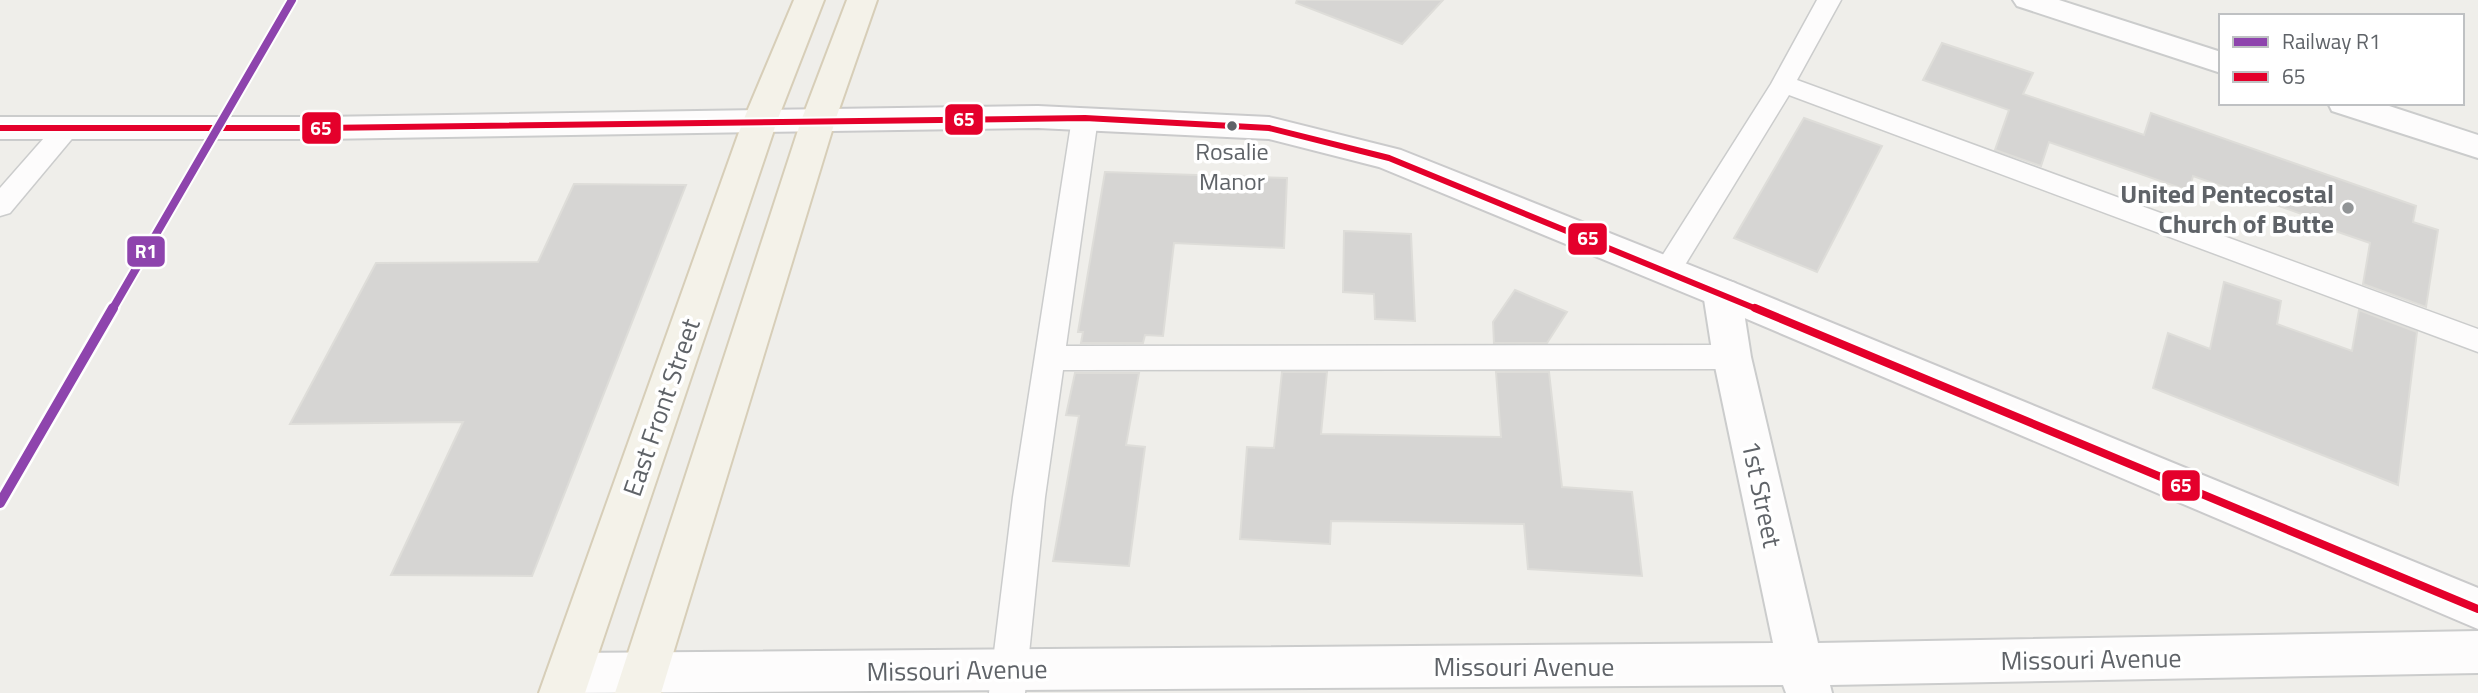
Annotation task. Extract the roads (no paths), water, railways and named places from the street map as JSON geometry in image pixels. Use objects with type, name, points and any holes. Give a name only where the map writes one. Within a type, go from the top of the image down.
[{"type":"main road","name":"East Front Street","points":[[566,683],[760,121],[809,0]]},
{"type":"main road","points":[[641,683],[818,121],[862,0]]},
{"type":"street","points":[[2028,0],[2219,62]]},
{"type":"street","points":[[2350,105],[2478,147]]},
{"type":"street","points":[[0,128],[321,128],[1085,118],[1269,128],[1389,158],[1722,293],[2478,608]]},
{"type":"street","name":"1st Street","points":[[1722,293],[1732,357],[1805,678]]},
{"type":"street","name":"Missouri Avenue","points":[[566,683],[1805,678],[2478,652]]},
{"type":"lane","points":[[1667,271],[1783,85],[1829,0]]},
{"type":"lane","points":[[1783,85],[2478,341]]},
{"type":"lane","points":[[1008,681],[1030,497],[1085,118]]},
{"type":"lane","points":[[0,206],[67,128]]},
{"type":"lane","points":[[1051,358],[1732,357]]},
{"type":"rail line","name":"R1","points":[[0,503],[292,0]]},
{"type":"place","name":"Rosalie Manor","points":[[1232,126]]},
{"type":"place","name":"United Pentecostal Church of Butte","points":[[2348,208]]}]
